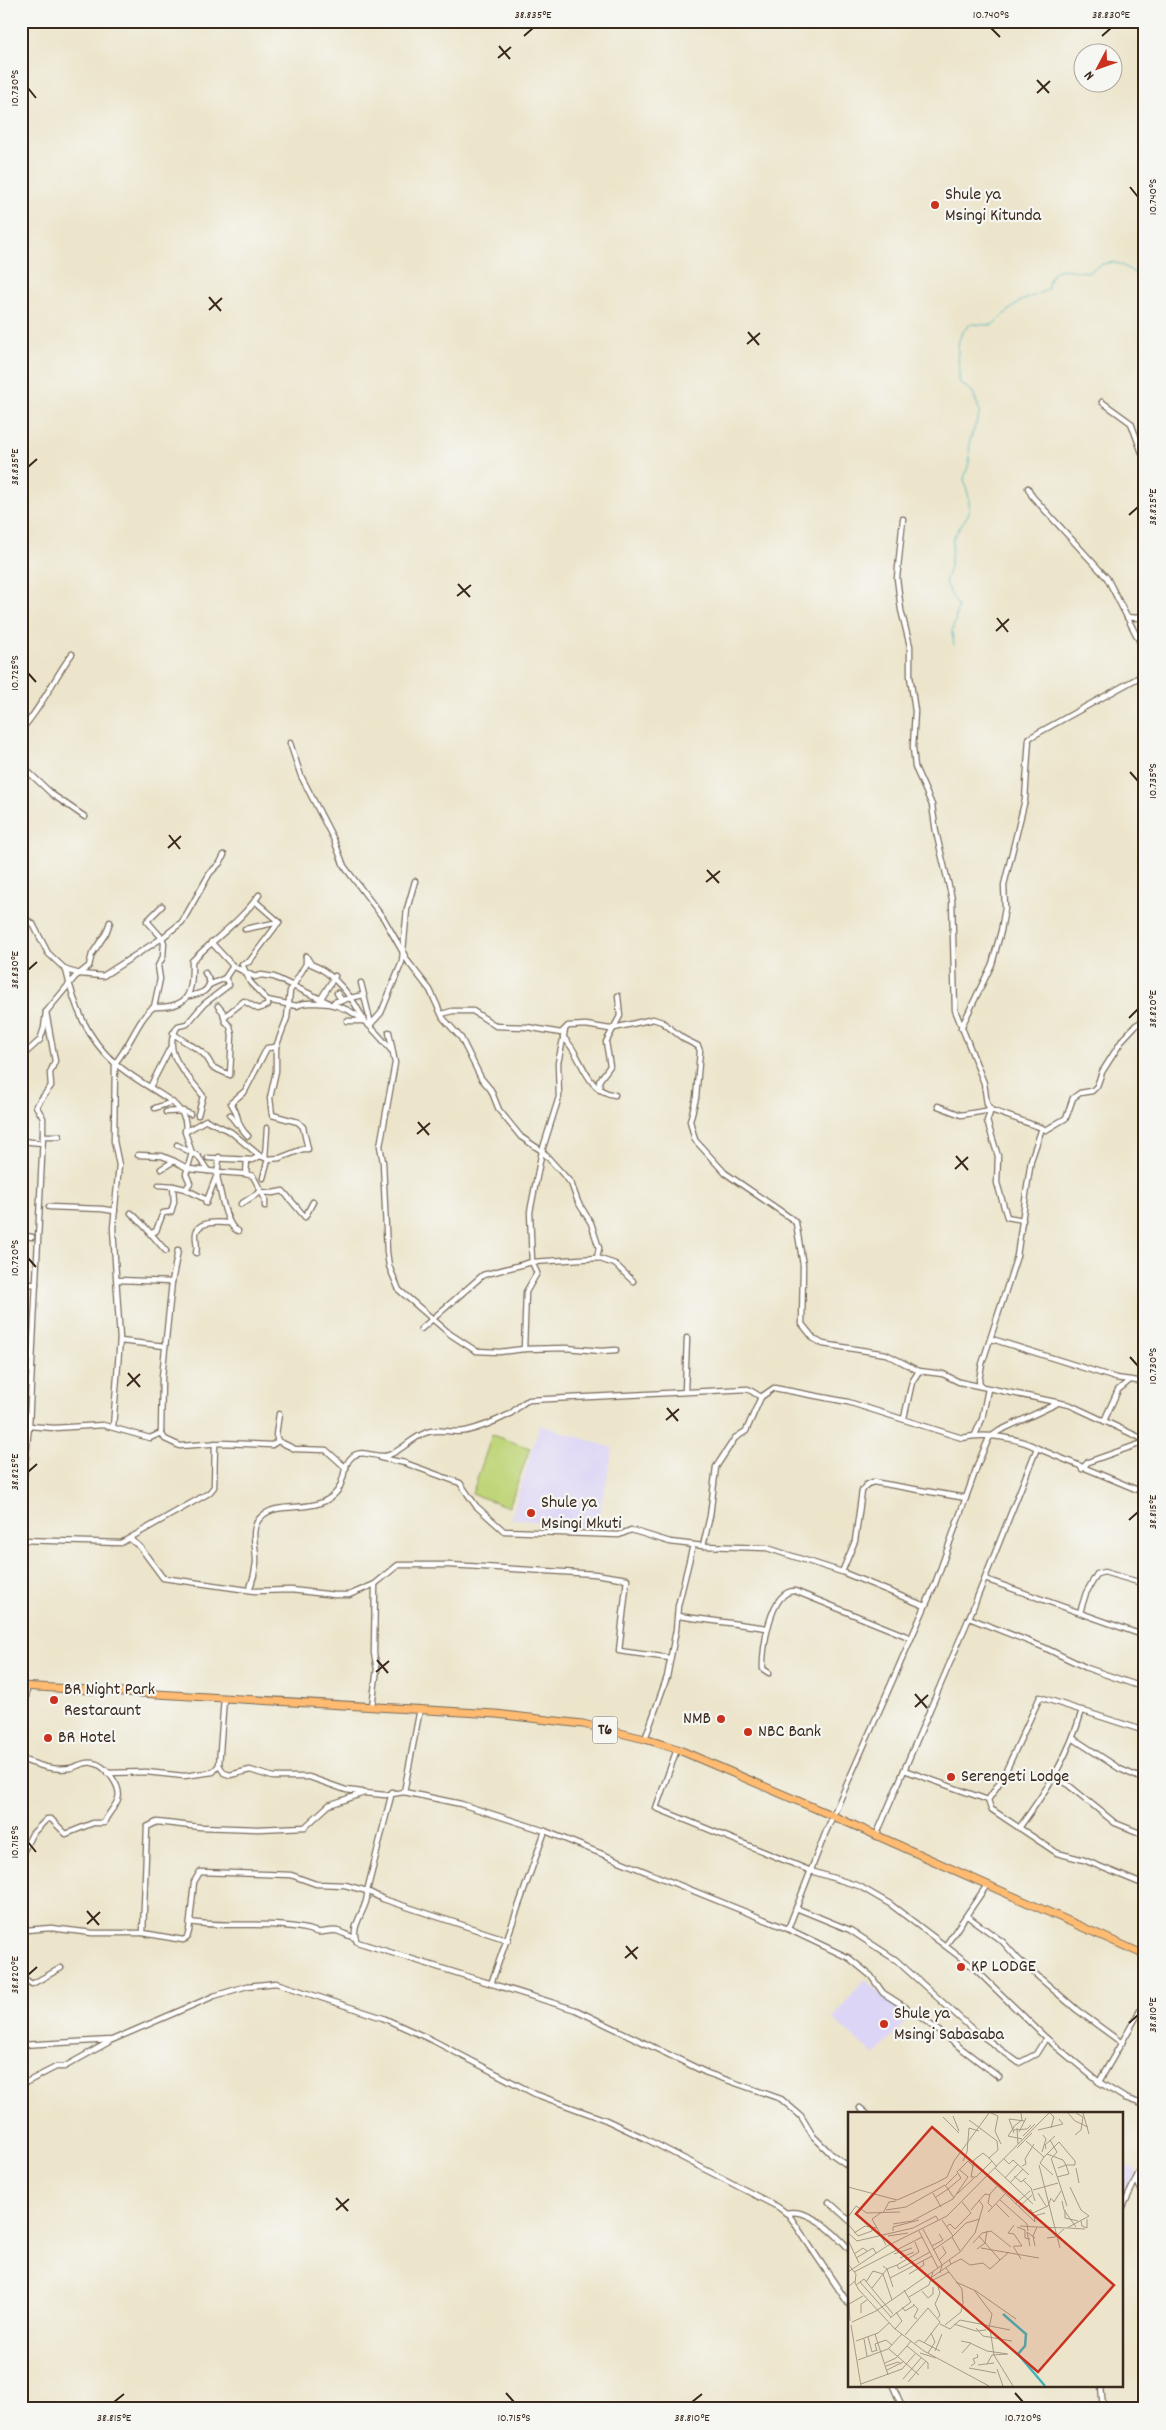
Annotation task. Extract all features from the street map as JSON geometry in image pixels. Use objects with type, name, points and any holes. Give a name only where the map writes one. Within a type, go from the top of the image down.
[{"type":"highway","name":"T6","points":[[24,1686],[496,1714],[583,1724],[646,1739],[677,1749],[833,1816],[1145,1955]]},
{"type":"street","points":[[1102,402],[1131,423],[1145,461]]},
{"type":"street","points":[[1028,488],[1032,496],[1108,578],[1145,652]]},
{"type":"street","points":[[903,519],[897,578],[901,610],[910,646],[910,676],[915,711],[915,767],[932,805],[936,832],[952,899],[955,1010],[981,1073],[987,1104],[991,1110]]},
{"type":"street","points":[[1127,617],[1137,618],[1145,612]]},
{"type":"street","points":[[21,730],[42,705],[54,679],[72,654]]},
{"type":"street","points":[[961,1028],[992,964],[1001,931],[1005,908],[1004,885],[1025,800],[1027,782],[1026,758],[1030,738],[1145,674]]},
{"type":"street","points":[[290,743],[301,776],[334,840],[344,866],[384,919],[404,955],[430,990],[442,1014],[461,1038],[482,1078],[491,1090],[499,1110],[521,1137],[542,1151],[571,1183],[578,1202],[591,1223],[599,1248],[597,1258]]},
{"type":"street","points":[[21,765],[53,795],[85,817]]},
{"type":"street","points":[[21,916],[33,924],[48,953],[66,970],[80,974],[103,976],[162,938],[182,922],[210,873],[220,863],[224,855]]},
{"type":"street","points":[[371,1024],[381,1013],[404,955],[407,909],[414,881]]},
{"type":"street","points":[[189,996],[192,985],[192,961],[238,919],[259,895]]},
{"type":"street","points":[[255,901],[278,922]]},
{"type":"street","points":[[154,1007],[160,980],[158,966],[163,957],[162,938],[147,921],[162,906]]},
{"type":"street","points":[[21,1057],[40,1040],[46,1012],[70,984],[89,966],[92,954],[106,933],[110,922]]},
{"type":"street","points":[[245,929],[278,922]]},
{"type":"street","points":[[224,1017],[244,1001],[258,1009],[268,1005],[267,1000],[244,972],[242,964],[249,962],[278,922]]},
{"type":"street","points":[[211,942],[233,966],[244,972],[255,977],[261,975],[274,976],[292,987],[344,1007],[375,1029]]},
{"type":"street","points":[[208,1158],[219,1157],[247,1160],[280,1158],[303,1149],[308,1149],[303,1127],[298,1122],[272,1115],[270,1109],[270,1098],[276,1070],[276,1047],[289,1005],[288,997],[299,972],[306,964],[306,956],[311,960],[311,964],[334,978],[359,1009],[364,1021]]},
{"type":"street","points":[[113,1427],[120,1341],[118,1280],[113,1239],[119,1165],[114,1141],[115,1063],[125,1052],[147,1011],[154,1007],[172,1008],[189,996],[200,994],[210,985],[225,978],[233,966]]},
{"type":"street","points":[[66,970],[87,1031],[115,1063],[172,1102],[186,1121],[185,1132],[192,1153],[189,1169],[186,1174],[190,1183],[186,1189]]},
{"type":"street","points":[[205,973],[210,985]]},
{"type":"street","points":[[150,1087],[170,1048],[173,1034],[178,1026],[187,1024],[204,1004],[229,985],[225,978]]},
{"type":"street","points":[[317,1003],[334,978]]},
{"type":"street","points":[[361,983],[371,1024],[391,1051]]},
{"type":"street","points":[[337,993],[344,1007]]},
{"type":"street","points":[[267,1000],[276,1000],[297,1006],[302,1002],[342,1001],[363,995]]},
{"type":"street","points":[[600,1090],[599,1081],[610,1066],[606,1042],[620,1016],[618,996]]},
{"type":"street","points":[[173,1034],[193,1044],[209,1059],[212,1067],[230,1075],[232,1034],[230,1026],[225,1021],[218,1006]]},
{"type":"street","points":[[442,1014],[452,1011],[473,1011],[496,1026],[542,1029],[556,1034],[565,1030],[568,1026],[586,1025],[614,1028],[653,1019],[662,1022],[684,1040],[698,1046],[700,1051],[696,1098],[690,1121],[695,1140],[718,1162],[725,1173],[796,1223],[803,1265],[802,1324],[814,1339],[823,1344],[886,1354],[919,1371],[943,1374],[959,1382],[1056,1404],[1078,1407],[1145,1441]]},
{"type":"street","points":[[21,1505],[29,1426],[43,1136],[43,1118],[36,1106],[51,1086],[50,1073],[55,1061],[46,1012]]},
{"type":"street","points":[[938,1106],[961,1115],[991,1110],[1046,1130],[1066,1118],[1073,1098],[1080,1093],[1092,1091],[1097,1086],[1102,1072],[1123,1039],[1136,1025],[1145,1020]]},
{"type":"street","points":[[347,1021],[364,1021]]},
{"type":"street","points":[[524,1349],[526,1292],[537,1274],[532,1262],[530,1212],[542,1151],[559,1097],[558,1063],[565,1030]]},
{"type":"street","points":[[389,1032],[391,1051],[395,1063],[380,1146],[383,1162],[389,1266],[399,1290],[432,1320],[476,1351],[498,1352],[524,1349],[616,1350]]},
{"type":"street","points":[[563,1038],[571,1045],[580,1059],[586,1078],[600,1090],[615,1095]]},
{"type":"street","points":[[239,1127],[237,1112],[232,1103],[244,1091],[267,1048],[276,1047]]},
{"type":"street","points":[[170,1048],[174,1057],[203,1096],[198,1115]]},
{"type":"street","points":[[155,1108],[172,1102]]},
{"type":"street","points":[[991,1110],[987,1121],[998,1156],[997,1183],[1003,1206],[1007,1217],[1023,1220]]},
{"type":"street","points":[[166,1112],[183,1111],[190,1114]]},
{"type":"street","points":[[230,1115],[248,1136]]},
{"type":"street","points":[[185,1132],[206,1120],[231,1132],[264,1158]]},
{"type":"street","points":[[263,1178],[267,1128]]},
{"type":"street","points":[[980,1386],[978,1380],[982,1364],[992,1339],[1017,1256],[1031,1160],[1042,1128]]},
{"type":"street","points":[[43,1136],[59,1136]]},
{"type":"street","points":[[21,1141],[42,1143]]},
{"type":"street","points":[[177,1145],[183,1146],[198,1156],[208,1171]]},
{"type":"street","points":[[138,1155],[162,1156],[189,1169],[253,1176],[265,1199],[265,1206]]},
{"type":"street","points":[[219,1157],[218,1180],[228,1223],[232,1229],[238,1231]]},
{"type":"street","points":[[246,1174],[247,1160]]},
{"type":"street","points":[[161,1169],[174,1161]]},
{"type":"street","points":[[159,1185],[186,1189],[205,1200],[206,1203],[218,1172]]},
{"type":"street","points":[[150,1234],[156,1231],[163,1213],[171,1212],[174,1202],[172,1186]]},
{"type":"street","points":[[241,1204],[260,1192],[273,1193],[283,1190],[305,1217],[312,1202]]},
{"type":"street","points":[[49,1206],[102,1208],[115,1212]]},
{"type":"street","points":[[132,1213],[148,1227],[150,1234],[166,1251]]},
{"type":"street","points":[[196,1253],[196,1231],[200,1226],[215,1221],[228,1223]]},
{"type":"street","points":[[21,1235],[32,1237]]},
{"type":"street","points":[[178,1250],[172,1282],[165,1346],[161,1433],[165,1439],[180,1446],[216,1443],[272,1445],[278,1441]]},
{"type":"street","points":[[421,1329],[483,1275],[532,1262],[597,1258],[615,1264],[633,1281]]},
{"type":"street","points":[[118,1280],[172,1282]]},
{"type":"street","points":[[21,1285],[36,1284]]},
{"type":"street","points":[[685,1391],[687,1338]]},
{"type":"street","points":[[992,1339],[1130,1380],[1145,1382]]},
{"type":"street","points":[[120,1341],[165,1346]]},
{"type":"street","points":[[904,1418],[912,1382],[919,1371]]},
{"type":"street","points":[[1104,1421],[1118,1390],[1130,1380]]},
{"type":"street","points":[[703,1546],[710,1516],[716,1467],[735,1438],[746,1431],[760,1397],[774,1388],[848,1402],[904,1418],[962,1438],[976,1435],[1025,1442],[1145,1494]]},
{"type":"street","points":[[376,1456],[389,1456],[425,1432],[435,1430],[465,1431],[510,1414],[520,1404],[529,1400],[748,1389],[760,1397]]},
{"type":"street","points":[[976,1435],[982,1419],[988,1389]]},
{"type":"street","points":[[788,1929],[833,1816],[935,1584],[989,1438],[999,1431],[1056,1404]]},
{"type":"street","points":[[279,1414],[276,1435],[278,1441],[295,1449],[326,1450],[346,1468]]},
{"type":"street","points":[[29,1426],[54,1428],[103,1424],[150,1438],[161,1433]]},
{"type":"street","points":[[1082,1468],[1088,1462],[1145,1441]]},
{"type":"street","points":[[21,1540],[121,1544],[209,1493],[214,1487],[216,1443]]},
{"type":"street","points":[[876,1836],[969,1618],[1037,1448]]},
{"type":"street","points":[[250,1588],[256,1564],[253,1538],[262,1516],[273,1509],[303,1508],[322,1503],[339,1491],[351,1457],[365,1453],[405,1463],[460,1483],[476,1506],[504,1531],[619,1535],[631,1530],[649,1537],[693,1545],[767,1548],[842,1572],[925,1606]]},
{"type":"street","points":[[842,1572],[855,1541],[862,1491],[866,1485],[873,1482],[966,1498]]},
{"type":"street","points":[[130,1539],[140,1547],[163,1578],[269,1592],[291,1590],[349,1595],[375,1584],[398,1565],[450,1565],[594,1574],[627,1579],[619,1651],[670,1658]]},
{"type":"street","points":[[646,1739],[667,1677],[678,1616],[678,1606],[693,1545]]},
{"type":"street","points":[[1080,1612],[1093,1577],[1100,1572],[1145,1584]]},
{"type":"street","points":[[985,1579],[1145,1636]]},
{"type":"street","points":[[372,1706],[377,1669],[374,1653],[375,1584]]},
{"type":"street","points":[[769,1673],[763,1669],[762,1652],[767,1628],[784,1594],[795,1591],[911,1638]]},
{"type":"street","points":[[678,1616],[767,1628]]},
{"type":"street","points":[[969,1618],[1043,1647],[1087,1668],[1145,1688]]},
{"type":"street","points":[[21,1753],[24,1686]]},
{"type":"street","points":[[988,1800],[1003,1777],[1040,1697],[1145,1731]]},
{"type":"street","points":[[224,1698],[219,1765],[224,1773],[230,1775],[250,1770],[273,1777],[309,1777],[346,1790],[364,1793],[384,1795],[392,1792],[404,1792],[461,1804],[545,1831],[788,1929],[849,1958],[871,1976],[883,1993],[919,2016],[999,2077]]},
{"type":"street","points":[[404,1792],[420,1709]]},
{"type":"street","points":[[1019,1828],[1056,1775],[1074,1739],[1082,1710]]},
{"type":"street","points":[[1074,1739],[1120,1769],[1145,1780]]},
{"type":"street","points":[[677,1749],[656,1808],[810,1871],[859,1886],[890,1904],[973,1967],[1046,2038],[1099,2082],[1125,2098],[1145,2105]]},
{"type":"street","points":[[21,1759],[40,1767],[60,1769],[92,1763],[107,1773],[118,1789],[118,1799],[104,1823],[93,1823],[66,1834],[51,1820],[47,1819],[32,1834],[23,1848],[21,1856]]},
{"type":"street","points":[[107,1773],[200,1774],[213,1772],[219,1765]]},
{"type":"street","points":[[904,1770],[988,1800]]},
{"type":"street","points":[[1056,1775],[1115,1824],[1145,1835]]},
{"type":"street","points":[[355,1938],[368,1897],[367,1891],[392,1792]]},
{"type":"street","points":[[144,1932],[147,1827],[157,1822],[219,1827],[305,1827],[329,1805],[364,1793]]},
{"type":"street","points":[[988,1800],[991,1809],[1057,1853],[1084,1860],[1145,1885]]},
{"type":"street","points":[[491,1984],[545,1831]]},
{"type":"street","points":[[21,1927],[26,1930],[52,1928],[92,1933],[144,1932],[183,1940],[187,1938],[194,1882],[200,1872],[291,1875],[316,1884],[345,1885],[508,1940]]},
{"type":"street","points":[[946,1946],[987,1885]]},
{"type":"street","points":[[796,1908],[850,1930],[896,1960],[970,2027],[1019,2063],[1036,2054],[1046,2038]]},
{"type":"street","points":[[967,1916],[1004,1942],[1018,1960],[1070,2004],[1122,2043]]},
{"type":"street","points":[[190,1922],[245,1926],[272,1924],[309,1928],[319,1932],[335,1931],[355,1938],[357,1942],[366,1945],[576,2010],[706,2074],[780,2099],[801,2116],[813,2136],[830,2153],[848,2166]]},
{"type":"street","points":[[21,1981],[26,1980],[32,1984],[61,1968]]},
{"type":"street","points":[[23,2084],[56,2067],[64,2067],[112,2040],[214,1996],[247,1986],[276,1984],[383,2018],[415,2032],[536,2094],[606,2120],[644,2138],[778,2207],[786,2214],[848,2303]]},
{"type":"street","points":[[1099,2082],[1145,2002]]},
{"type":"street","points":[[21,2046],[112,2040]]},
{"type":"street","points":[[860,2108],[865,2112]]},
{"type":"street","points":[[1124,2205],[1145,2158]]},
{"type":"street","points":[[1136,2179],[1145,2198]]},
{"type":"street","points":[[828,2202],[848,2219]]},
{"type":"street","points":[[786,2214],[796,2211],[814,2220],[833,2232],[848,2248]]},
{"type":"street","points":[[894,2388],[903,2409]]},
{"type":"street","points":[[1101,2388],[1103,2409]]},
{"type":"shaded area","points":[[540,1425],[613,1448],[596,1530],[511,1518]]},
{"type":"shaded area","points":[[864,1979],[909,2017],[875,2056],[833,2019]]},
{"type":"shaded area","points":[[1124,2164],[1137,2170],[1124,2198]]},
{"type":"green space","points":[[492,1435],[530,1448],[509,1507],[472,1494]]},
{"type":"waterway","points":[[954,645],[952,633],[958,607],[945,583],[950,567],[953,538],[969,513],[969,498],[964,479],[969,463],[970,440],[980,412],[973,392],[961,384],[959,379],[958,348],[961,336],[971,324],[992,325],[1019,302],[1047,290],[1052,274],[1062,269],[1089,272],[1098,266],[1112,263],[1124,267],[1145,281]]},
{"type":"place","name":"Shule ya Msingi Kitunda","points":[[935,205]]},
{"type":"place","name":"Shule ya Msingi Mkuti","points":[[531,1513]]},
{"type":"place","name":"BR Night Park Restaraunt","points":[[54,1700]]},
{"type":"place","name":"NMB","points":[[721,1719]]},
{"type":"place","name":"NBC Bank","points":[[748,1732]]},
{"type":"place","name":"BR Hotel","points":[[48,1738]]},
{"type":"place","name":"Serengeti Lodge","points":[[951,1777]]},
{"type":"place","name":"KP LODGE","points":[[961,1967]]},
{"type":"place","name":"Shule ya Msingi Sabasaba","points":[[884,2024]]}]
